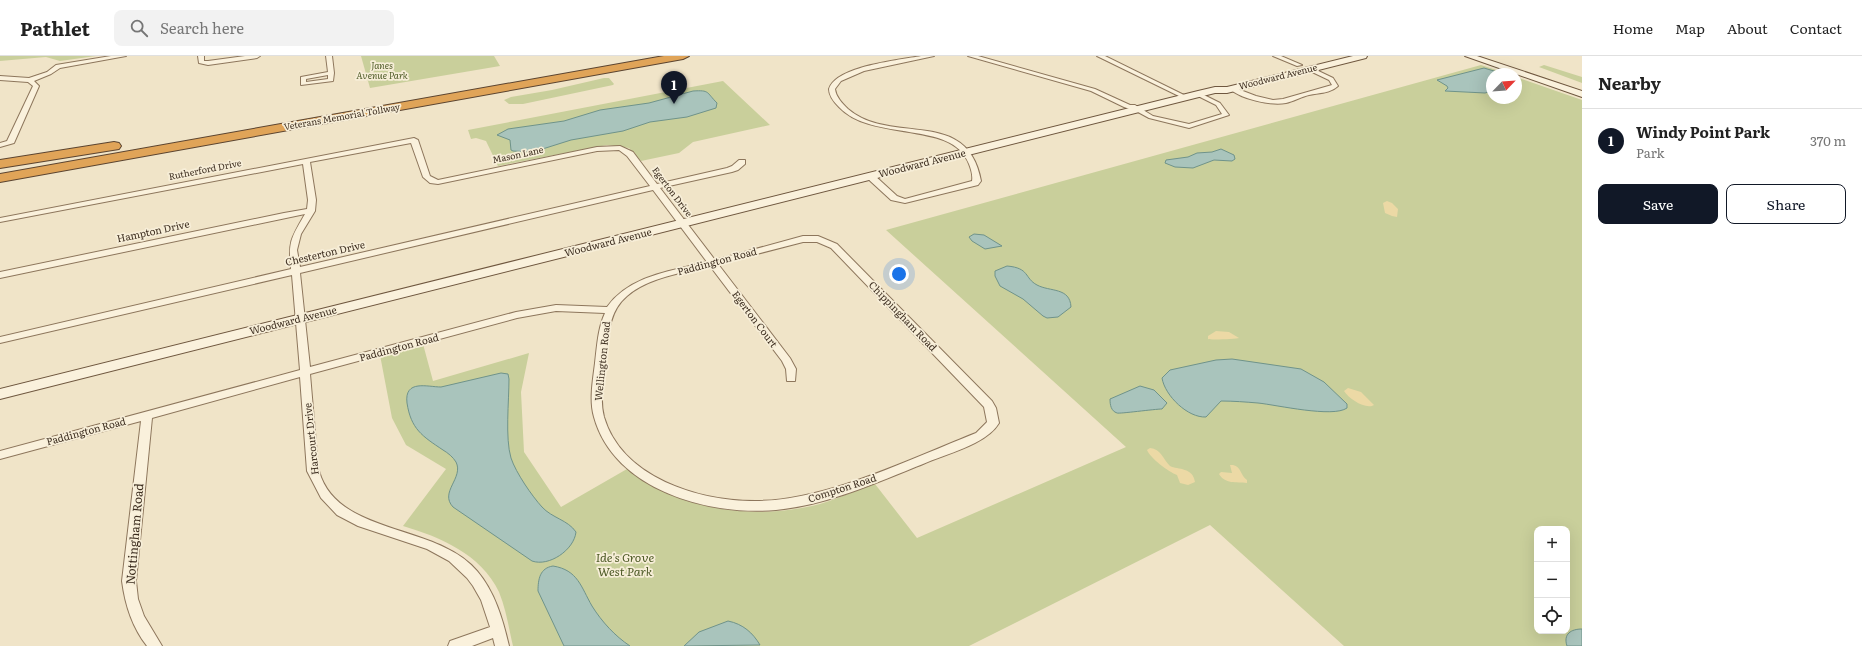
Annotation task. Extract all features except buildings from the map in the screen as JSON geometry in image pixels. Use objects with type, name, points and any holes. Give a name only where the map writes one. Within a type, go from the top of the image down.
[{"type":"highway","name":"Veterans Memorial Tollway","points":[[0,169],[637,56]]},
{"type":"highway","name":"Veterans Memorial Tollway","points":[[0,178],[683,56]]},
{"type":"highway","points":[[0,164],[189,135]]},
{"type":"highway","points":[[0,182],[169,148]]},
{"type":"main road","name":"Woodward Avenue","points":[[1215,90],[1219,86],[1334,56]]},
{"type":"main road","name":"Woodward Avenue","points":[[0,394],[1198,94],[1215,90],[1233,89],[1363,56]]},
{"type":"main road","points":[[1469,56],[1582,94]]},
{"type":"main road","points":[[1492,56],[1582,86]]},
{"type":"street","points":[[0,78],[30,80],[49,73],[58,66],[123,56]]},
{"type":"street","points":[[202,56],[201,62],[208,63],[257,56]]},
{"type":"street","points":[[329,56],[331,73]]},
{"type":"street","points":[[870,176],[894,198],[899,200],[911,200],[975,184],[977,181],[974,164],[965,152],[956,149],[946,141],[947,139],[934,133],[893,129],[864,121],[845,110],[832,90],[836,80],[851,72],[931,56]]},
{"type":"street","points":[[971,56],[1087,88],[1115,99],[1127,107],[1162,120],[1189,126],[1226,115],[1218,104],[1198,94]]},
{"type":"street","points":[[1100,56],[1185,98]]},
{"type":"street","points":[[1276,56],[1299,65]]},
{"type":"street","points":[[1233,89],[1254,98],[1279,102],[1330,89],[1335,86],[1331,79],[1310,69]]},
{"type":"street","points":[[0,145],[10,143],[36,86],[30,80]]},
{"type":"street","name":"Rutherford Drive","points":[[0,220],[414,140],[427,177],[433,181]]},
{"type":"street","name":"Mason Lane","points":[[433,181],[444,181],[608,148]]},
{"type":"street","name":"Egerton Drive","points":[[608,148],[620,148],[629,152],[712,262]]},
{"type":"street","points":[[306,161],[312,211]]},
{"type":"street","name":"Chesterton Drive","points":[[0,340],[729,170],[735,168],[742,162]]},
{"type":"street","name":"Harcourt Drive","points":[[312,211],[294,242],[293,250],[313,471],[320,490],[340,512],[365,525],[426,542],[454,557],[472,574],[484,592],[498,630],[502,646]]},
{"type":"street","name":"Hampton Drive","points":[[0,275],[284,215],[312,211]]},
{"type":"street","name":"Chippingham Road","points":[[792,241],[818,239],[834,246],[988,404],[991,408],[994,423]]},
{"type":"street","name":"Paddington Road","points":[[0,455],[532,312],[572,308],[609,310],[626,292],[654,278],[792,241]]},
{"type":"street","name":"Egerton Court","points":[[712,262],[786,360],[791,369],[791,379]]},
{"type":"street","name":"Wellington Road","points":[[609,310],[604,324],[597,394],[599,417],[604,432],[617,451],[638,470],[664,486],[679,492]]},
{"type":"street","name":"Nottingham Road","points":[[147,415],[129,581],[130,594],[135,615],[147,636],[155,646]]},
{"type":"street","name":"Compton Road","points":[[679,492],[691,497],[746,506],[791,504],[842,490],[980,436],[994,423]]},
{"type":"street","points":[[455,646],[498,630]]},
{"type":"green space","points":[[0,56],[96,56],[60,61],[46,57],[0,61]]},
{"type":"green space","name":"Janes Avenue Park","points":[[361,56],[494,56],[500,66],[370,88]]},
{"type":"green space","name":"Ide's Grove West Park","points":[[1481,65],[1490,68],[1486,68],[1486,104],[1522,104],[1522,79],[1582,100],[1582,646],[1344,646],[1210,525],[969,646],[513,646],[499,592],[482,567],[470,557],[445,542],[417,530],[403,526],[446,469],[406,445],[392,418],[380,355],[423,344],[433,381],[529,353],[521,392],[524,452],[561,507],[627,469],[648,483],[670,494],[715,508],[739,511],[763,512],[812,506],[836,499],[875,484],[917,538],[1126,447],[886,230]]},
{"type":"green space","points":[[1544,65],[1582,77],[1582,83],[1539,67]]},
{"type":"green space","points":[[609,78],[614,84],[523,104],[509,104],[504,100],[511,97],[552,90]]},
{"type":"green space","points":[[723,81],[770,125],[693,142],[679,153],[641,161],[629,148],[607,145],[498,166],[486,141],[476,138],[471,139],[468,130]]},
{"type":"sand","points":[[1387,201],[1392,203],[1398,209],[1397,217],[1385,213],[1383,203]]},
{"type":"sand","points":[[1216,331],[1229,332],[1239,338],[1208,339],[1208,336]]},
{"type":"sand","points":[[1348,388],[1361,392],[1374,405],[1367,406],[1358,403],[1344,391]]},
{"type":"sand","points":[[1150,448],[1157,450],[1170,466],[1188,471],[1194,477],[1195,482],[1188,485],[1180,483],[1177,475],[1165,468],[1152,457],[1147,450]]},
{"type":"sand","points":[[1230,465],[1234,465],[1238,468],[1247,480],[1247,483],[1231,482],[1221,477],[1219,474],[1221,472],[1232,473]]},
{"type":"water","points":[[1484,68],[1486,69],[1486,93],[1445,91],[1448,88],[1447,86],[1437,80]]},
{"type":"water","points":[[693,91],[707,92],[717,103],[716,108],[687,117],[650,122],[623,131],[571,140],[533,152],[513,151],[511,150],[510,140],[497,135],[508,129],[564,121],[600,110],[649,103]]},
{"type":"water","points":[[1221,149],[1234,155],[1235,159],[1232,161],[1214,160],[1193,168],[1175,167],[1165,163],[1166,160],[1188,157],[1197,153],[1212,152]]},
{"type":"water","points":[[974,234],[984,235],[1002,246],[985,249],[972,241],[969,237]]},
{"type":"water","points":[[1007,266],[1020,269],[1037,285],[1063,293],[1070,301],[1071,307],[1058,317],[1047,318],[1043,316],[1023,299],[1000,286],[995,276],[995,271]]},
{"type":"water","points":[[1232,359],[1301,369],[1324,382],[1347,404],[1347,408],[1340,411],[1330,412],[1304,410],[1258,403],[1221,401],[1206,417],[1192,414],[1178,405],[1172,399],[1164,385],[1162,378],[1170,370],[1216,360]]},
{"type":"water","points":[[501,373],[508,374],[509,379],[508,440],[513,464],[525,484],[542,507],[550,514],[569,525],[576,532],[571,545],[566,551],[560,556],[546,562],[532,561],[453,507],[449,501],[449,496],[457,474],[458,468],[456,462],[449,454],[423,436],[415,426],[409,412],[407,395],[409,390],[413,387],[441,387]]},
{"type":"water","points":[[1140,386],[1154,390],[1167,403],[1162,409],[1119,413],[1113,411],[1110,399]]},
{"type":"water","points":[[553,566],[568,571],[578,580],[600,618],[614,633],[630,646],[564,646],[538,591],[541,575],[545,569]]},
{"type":"water","points":[[728,621],[738,624],[747,630],[760,645],[684,646],[699,632]]},
{"type":"water","points":[[1582,629],[1582,646],[1567,646],[1567,635],[1574,630]]},
{"type":"place","name":"Windy Point Park","points":[[674,104]]}]
